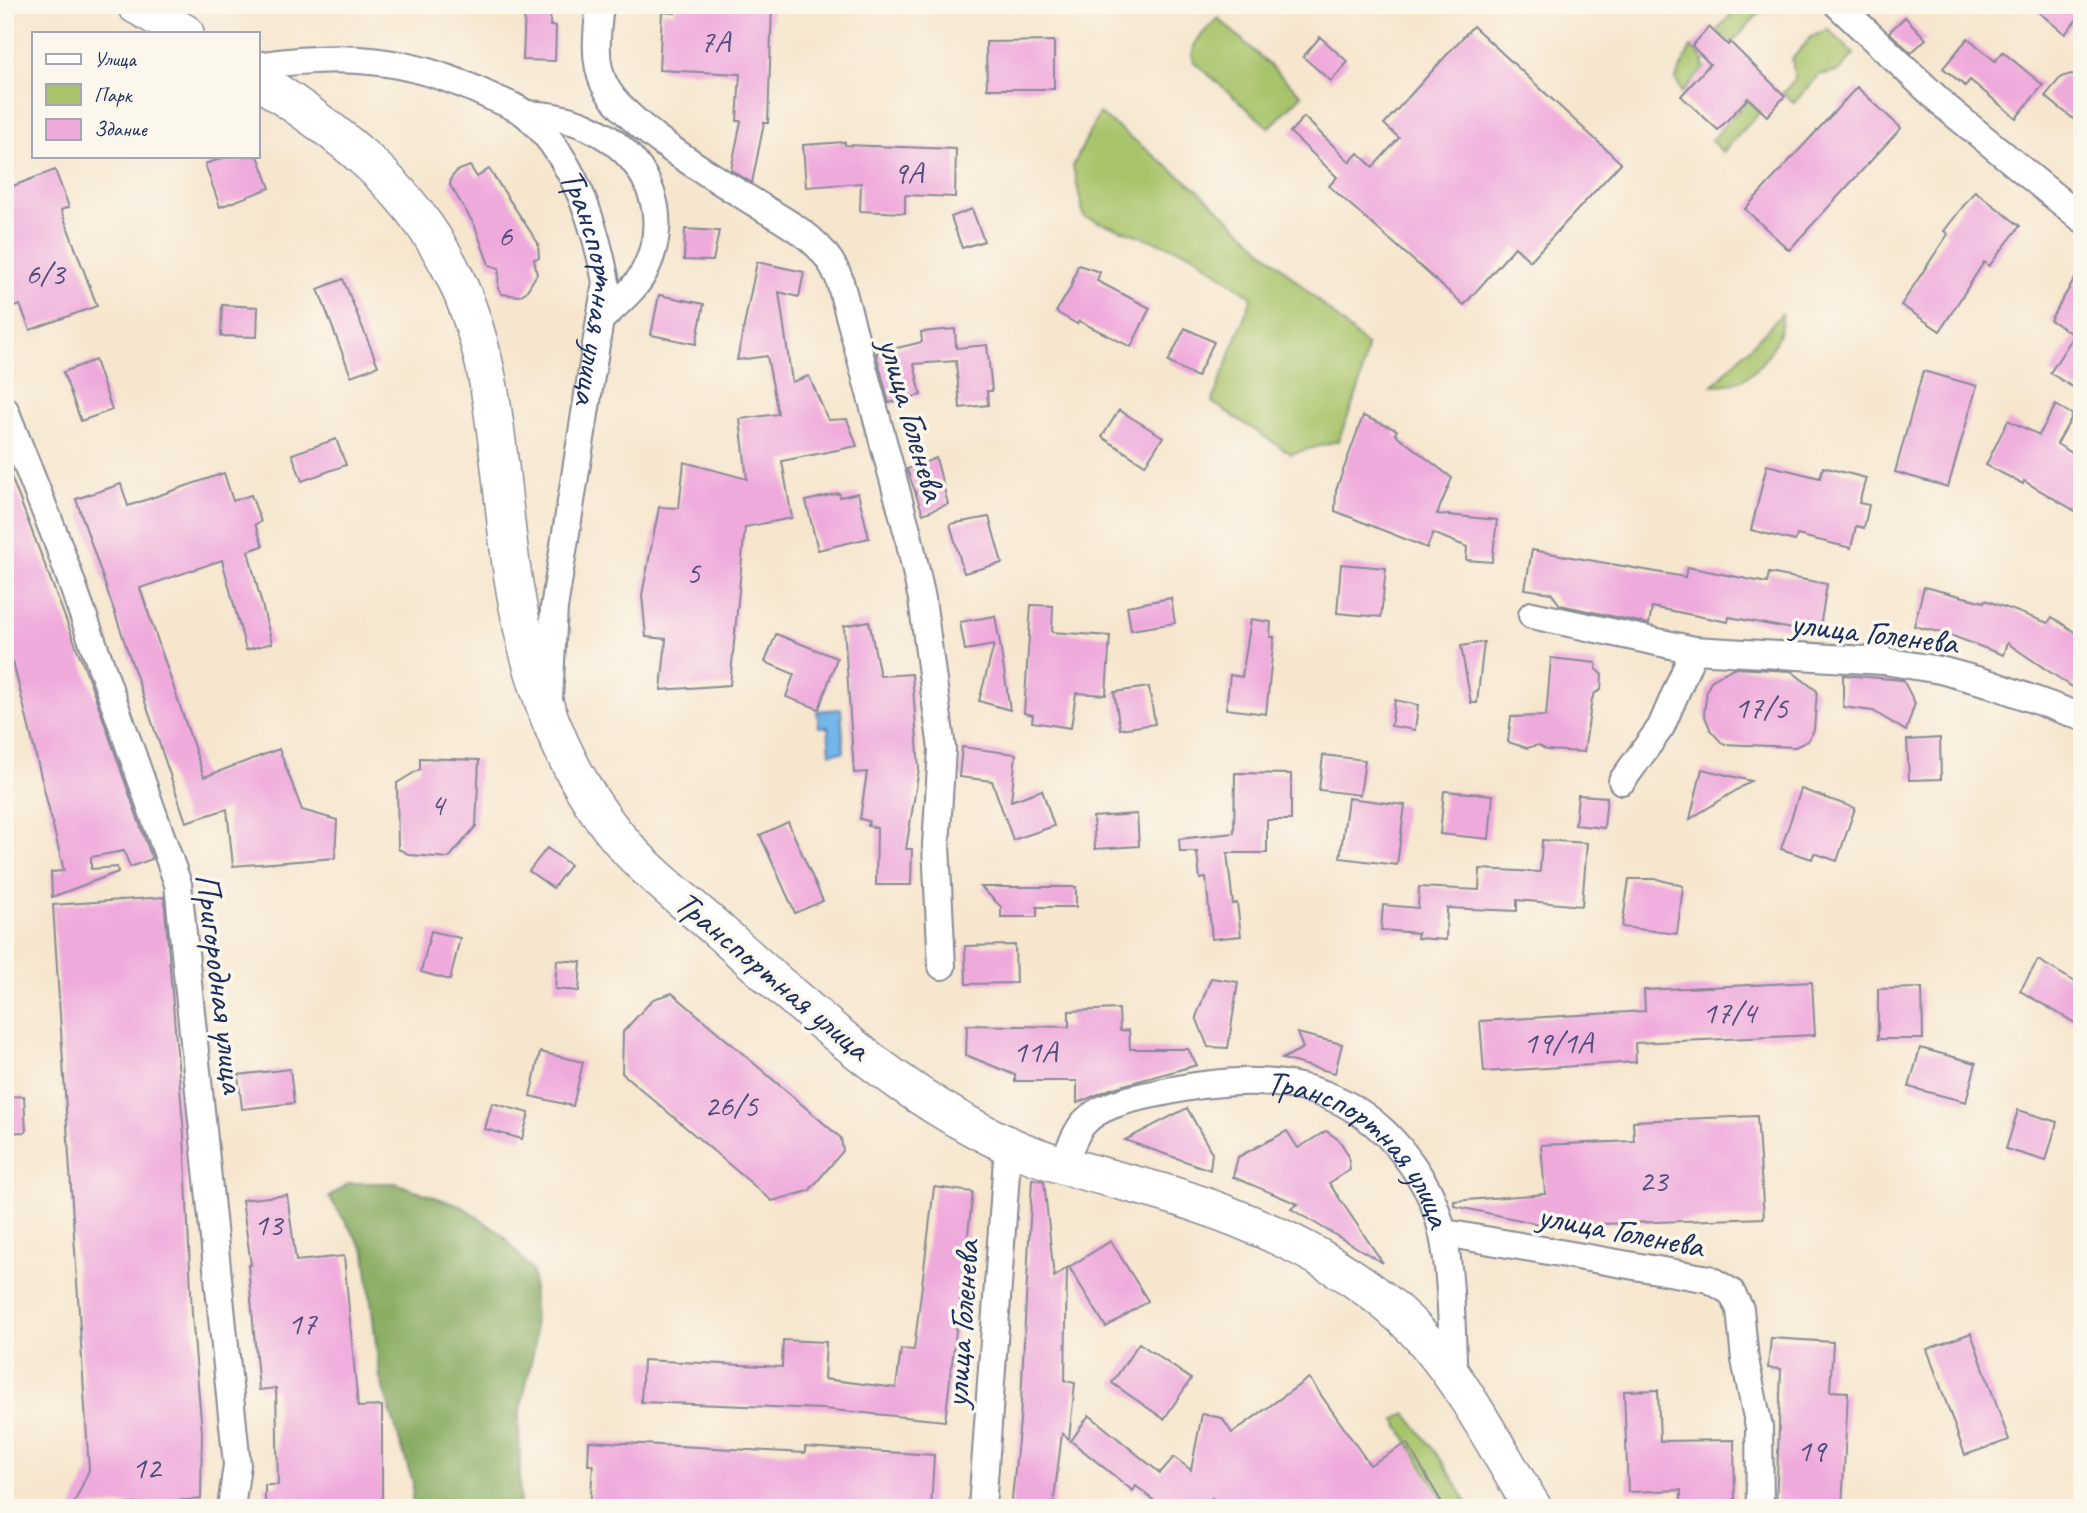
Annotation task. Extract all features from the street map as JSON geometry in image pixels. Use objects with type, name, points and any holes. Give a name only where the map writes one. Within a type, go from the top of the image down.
[{"type":"main road","points":[[136,5],[183,32]]},
{"type":"main road","name":"Транспортная улица","points":[[259,80],[334,130],[377,169],[422,222],[450,268],[472,317],[485,363],[494,412],[508,546],[533,667],[549,714],[588,796],[629,851],[778,984],[871,1059],[932,1102],[1008,1145],[1188,1200],[1334,1265],[1425,1341],[1454,1379],[1532,1508]]},
{"type":"street","name":"улица Голенева","points":[[600,5],[597,58],[604,84],[620,108],[730,188],[812,237],[833,264],[839,278],[908,534],[922,600],[942,749],[936,846],[942,966]]},
{"type":"street","points":[[1838,5],[1947,108],[2082,219]]},
{"type":"street","name":"Транспортная улица","points":[[259,66],[342,57],[394,62],[437,74],[526,114],[562,160],[585,202],[598,240],[606,282],[552,617],[549,714]]},
{"type":"street","points":[[526,114],[557,116],[589,127],[619,148],[646,177]]},
{"type":"street","points":[[600,320],[643,274],[658,233],[657,207],[646,177],[645,128]]},
{"type":"street","name":"Пригородная улица","points":[[5,410],[57,541],[178,884],[237,1465],[231,1508]]},
{"type":"street","name":"улица Голенева","points":[[1532,615],[1694,650],[1884,661],[1929,668],[1989,683],[2082,717]]},
{"type":"street","points":[[1622,781],[1661,727],[1694,650]]},
{"type":"street","name":"Транспортная улица","points":[[1063,1163],[1083,1125],[1105,1108],[1187,1086],[1233,1080],[1270,1080],[1332,1097],[1374,1125],[1398,1147],[1424,1182],[1445,1233],[1454,1379]]},
{"type":"street","name":"улица Голенева","points":[[982,1508],[1008,1145]]},
{"type":"street","name":"улица Голенева","points":[[1445,1233],[1709,1279],[1731,1292],[1740,1309],[1745,1360],[1759,1427],[1760,1508]]},
{"type":"green space","points":[[1740,5],[1766,5],[1731,44],[1717,30]]},
{"type":"green space","points":[[1218,18],[1302,95],[1269,128],[1194,62],[1193,49],[1196,43]]},
{"type":"green space","points":[[1828,29],[1854,54],[1840,71],[1819,75],[1794,103],[1783,93],[1795,79],[1792,59],[1811,37]]},
{"type":"green space","points":[[1691,47],[1705,61],[1702,64],[1705,67],[1681,93],[1676,78]]},
{"type":"green space","points":[[1748,100],[1760,112],[1723,152],[1711,141]]},
{"type":"green space","points":[[1099,113],[1198,190],[1367,346],[1359,388],[1338,441],[1291,454],[1212,402],[1252,297],[1192,254],[1084,217],[1073,166]]},
{"type":"green space","points":[[1782,314],[1782,323],[1775,342],[1757,368],[1739,382],[1713,385]]},
{"type":"green space","points":[[349,1183],[395,1183],[463,1207],[502,1234],[533,1272],[535,1345],[519,1416],[520,1508],[412,1508],[413,1483],[380,1378],[365,1251],[329,1197]]},
{"type":"green space","points":[[1406,1413],[1445,1465],[1470,1508],[1448,1508],[1395,1420]]},
{"type":"water","points":[[841,709],[844,752],[830,753],[828,727],[819,727],[817,711]]},
{"type":"building","points":[[525,5],[551,5],[550,26],[556,26],[555,61],[523,60]]},
{"type":"building","points":[[675,5],[772,5],[768,123],[764,123],[752,183],[731,170],[741,121],[737,121],[740,74],[659,70],[662,12],[675,13]]},
{"type":"building","points":[[2030,5],[2070,5],[2081,14],[2065,34]]},
{"type":"building","points":[[1905,17],[1926,39],[1911,53],[1889,32]]},
{"type":"building","points":[[1473,26],[1621,163],[1530,261],[1515,247],[1464,305],[1329,186],[1337,177],[1290,132],[1304,117],[1350,162],[1358,153],[1373,167],[1399,138],[1384,124]]},
{"type":"building","points":[[1709,27],[1728,45],[1730,42],[1785,96],[1767,116],[1748,98],[1718,130],[1681,96],[1710,64],[1692,46]]},
{"type":"building","points":[[1320,37],[1348,62],[1331,81],[1303,57]]},
{"type":"building","points":[[1968,38],[1995,61],[2003,52],[2043,85],[2016,118],[1970,80],[1965,86],[1943,68]]},
{"type":"building","points":[[1054,41],[1054,89],[987,89],[986,42]]},
{"type":"building","points":[[2071,74],[2082,76],[2082,126],[2045,96],[2061,77]]},
{"type":"building","points":[[1857,87],[1901,128],[1789,250],[1745,209]]},
{"type":"building","points":[[845,142],[845,145],[956,149],[955,197],[905,195],[905,213],[860,211],[861,183],[806,187],[803,145]]},
{"type":"building","points":[[223,158],[259,158],[270,188],[220,207],[205,164]]},
{"type":"building","points":[[470,166],[477,177],[489,169],[538,243],[539,258],[534,259],[537,274],[526,292],[519,296],[502,294],[498,288],[499,268],[489,265],[475,226],[450,185],[451,178],[457,171]]},
{"type":"building","points":[[55,170],[69,207],[61,210],[97,306],[30,330],[20,305],[5,310],[5,189]]},
{"type":"building","points":[[1975,191],[2020,226],[1989,266],[1984,262],[1940,331],[1901,305],[1948,234],[1944,231]]},
{"type":"building","points":[[972,209],[984,241],[962,248],[951,217]]},
{"type":"building","points":[[685,229],[719,231],[713,261],[684,260]]},
{"type":"building","points":[[757,262],[804,272],[799,297],[779,292],[792,382],[809,376],[828,420],[847,419],[857,446],[782,461],[792,518],[745,527],[730,685],[661,690],[666,639],[646,637],[642,595],[659,507],[679,508],[684,462],[747,479],[740,419],[778,414],[767,356],[737,360]]},
{"type":"building","points":[[1078,265],[1100,272],[1097,281],[1150,308],[1131,347],[1056,312],[1070,289]]},
{"type":"building","points":[[2082,267],[2082,393],[2050,373],[2074,335],[2050,320]]},
{"type":"building","points":[[343,279],[378,366],[351,376],[318,289]]},
{"type":"building","points":[[659,295],[704,304],[696,344],[651,335]]},
{"type":"building","points":[[222,305],[258,307],[257,337],[221,336]]},
{"type":"building","points":[[1185,328],[1214,342],[1197,377],[1168,362]]},
{"type":"building","points":[[955,329],[956,348],[987,345],[992,391],[987,391],[988,405],[960,408],[956,361],[914,364],[921,395],[889,403],[876,353],[922,342],[921,332]]},
{"type":"building","points":[[95,360],[112,410],[81,421],[63,372]]},
{"type":"building","points":[[1923,371],[1977,386],[1948,487],[1895,472]]},
{"type":"building","points":[[2056,405],[2073,415],[2057,444],[2082,459],[2082,515],[2024,481],[2023,484],[1986,465],[2008,420],[2039,435]]},
{"type":"building","points":[[1119,410],[1163,437],[1145,465],[1102,437]]},
{"type":"building","points":[[1363,416],[1397,430],[1395,434],[1452,478],[1437,514],[1497,520],[1492,562],[1466,560],[1467,547],[1433,533],[1427,548],[1335,511],[1336,490]]},
{"type":"building","points":[[336,439],[346,465],[302,481],[292,454]]},
{"type":"building","points":[[936,458],[948,504],[923,514],[907,469]]},
{"type":"building","points":[[1767,465],[1820,478],[1823,467],[1866,478],[1859,503],[1869,505],[1864,528],[1856,526],[1851,548],[1797,535],[1795,541],[1751,530]]},
{"type":"building","points":[[7,466],[94,693],[152,859],[130,867],[124,851],[91,857],[91,869],[117,867],[118,872],[52,897],[51,872],[64,871],[13,662],[5,664]]},
{"type":"building","points":[[224,473],[233,501],[251,495],[261,522],[255,524],[263,546],[248,551],[272,643],[246,650],[222,560],[140,588],[204,777],[279,749],[302,810],[337,820],[335,858],[233,866],[227,809],[186,822],[76,499],[121,484],[128,506]]},
{"type":"building","points":[[839,493],[840,497],[858,493],[869,538],[818,550],[806,501]]},
{"type":"building","points":[[989,517],[1002,563],[964,573],[950,524]]},
{"type":"building","points":[[1532,550],[1685,577],[1687,567],[1767,583],[1769,573],[1827,584],[1819,634],[1729,617],[1728,622],[1652,607],[1649,624],[1560,605],[1551,593],[1525,589]]},
{"type":"building","points":[[1341,564],[1386,568],[1381,617],[1337,613]]},
{"type":"building","points":[[1924,587],[1984,602],[1985,600],[2048,623],[2052,617],[2082,637],[2082,673],[2072,687],[2007,643],[2003,655],[1950,635],[1914,626]]},
{"type":"building","points":[[1171,598],[1175,623],[1131,630],[1127,606]]},
{"type":"building","points":[[1031,605],[1053,606],[1052,632],[1110,636],[1106,695],[1076,693],[1071,728],[1032,722],[1033,715],[1024,713]]},
{"type":"building","points":[[995,616],[1010,710],[979,701],[994,645],[965,650],[960,622]]},
{"type":"building","points":[[1251,619],[1271,622],[1270,637],[1274,637],[1266,714],[1226,709],[1230,675],[1242,677]]},
{"type":"building","points":[[869,621],[880,676],[912,674],[919,769],[906,849],[912,849],[911,885],[876,885],[877,828],[868,826],[869,821],[860,819],[867,772],[854,773],[844,626]]},
{"type":"building","points":[[776,634],[837,658],[819,709],[786,697],[794,674],[765,662]]},
{"type":"building","points":[[1484,642],[1477,703],[1471,703],[1461,646]]},
{"type":"building","points":[[1551,658],[1596,663],[1596,669],[1602,675],[1601,690],[1595,693],[1592,699],[1584,752],[1547,750],[1538,745],[1527,748],[1508,742],[1511,717],[1546,716]]},
{"type":"building","points":[[1733,668],[1791,671],[1817,691],[1814,730],[1808,741],[1795,747],[1723,744],[1711,731],[1704,714],[1707,690],[1711,681]]},
{"type":"building","points":[[1843,675],[1903,680],[1915,703],[1906,731],[1873,711],[1843,707]]},
{"type":"building","points":[[1149,687],[1155,724],[1120,729],[1114,692]]},
{"type":"building","points":[[1395,700],[1418,705],[1415,730],[1391,726]]},
{"type":"building","points":[[1940,738],[1941,779],[1909,780],[1907,740]]},
{"type":"building","points":[[962,747],[1016,754],[1011,801],[1042,790],[1054,826],[1013,840],[992,781],[959,777]]},
{"type":"building","points":[[1323,755],[1365,760],[1360,795],[1319,790]]},
{"type":"building","points":[[420,758],[479,760],[476,826],[449,858],[410,855],[398,849],[397,783],[420,769]]},
{"type":"building","points":[[1702,769],[1751,781],[1690,819]]},
{"type":"building","points":[[1235,773],[1291,774],[1291,820],[1267,820],[1267,853],[1227,853],[1233,904],[1237,903],[1241,936],[1212,939],[1206,878],[1200,879],[1197,852],[1180,852],[1179,839],[1234,833]]},
{"type":"building","points":[[1801,789],[1855,808],[1837,861],[1814,853],[1812,859],[1781,849]]},
{"type":"building","points":[[1444,791],[1493,795],[1489,839],[1440,834]]},
{"type":"building","points":[[1578,795],[1607,797],[1604,828],[1575,825]]},
{"type":"building","points":[[1348,798],[1405,805],[1397,865],[1340,858]]},
{"type":"building","points":[[1137,814],[1139,846],[1095,849],[1093,817]]},
{"type":"building","points":[[788,822],[823,901],[795,913],[760,835]]},
{"type":"building","points":[[1542,840],[1587,843],[1582,906],[1517,900],[1517,911],[1447,908],[1446,940],[1417,938],[1418,933],[1381,930],[1383,905],[1418,908],[1419,887],[1479,890],[1480,869],[1540,872]]},
{"type":"building","points":[[547,848],[570,865],[553,888],[529,871]]},
{"type":"building","points":[[1629,879],[1657,879],[1683,886],[1677,934],[1622,927]]},
{"type":"building","points":[[981,887],[1076,887],[1076,907],[1037,907],[1037,917],[1001,917],[1001,907]]},
{"type":"building","points":[[164,897],[184,1135],[192,1314],[202,1432],[201,1499],[72,1508],[89,1470],[53,905]]},
{"type":"building","points":[[431,931],[460,938],[450,980],[421,972]]},
{"type":"building","points":[[1015,945],[1016,983],[966,984],[965,946]]},
{"type":"building","points":[[557,960],[581,962],[579,991],[555,989]]},
{"type":"building","points":[[2038,960],[2082,986],[2082,1027],[2020,991]]},
{"type":"building","points":[[1211,978],[1238,982],[1228,1048],[1208,1047],[1196,1017]]},
{"type":"building","points":[[1812,982],[1815,1035],[1635,1043],[1636,1062],[1484,1072],[1480,1021],[1645,1011],[1644,990]]},
{"type":"building","points":[[1922,988],[1923,1039],[1878,1039],[1878,989]]},
{"type":"building","points":[[672,993],[841,1138],[843,1151],[809,1191],[772,1201],[622,1073],[623,1032],[653,999]]},
{"type":"building","points":[[1119,1009],[1120,1031],[1129,1030],[1130,1049],[1188,1049],[1197,1065],[1113,1088],[1077,1103],[1077,1081],[1015,1081],[1015,1075],[966,1055],[967,1025],[1069,1027],[1069,1011]]},
{"type":"building","points":[[1297,1033],[1342,1044],[1335,1073],[1282,1059],[1303,1048]]},
{"type":"building","points":[[1920,1048],[1976,1063],[1966,1102],[1909,1087]]},
{"type":"building","points":[[540,1052],[583,1062],[573,1106],[530,1096]]},
{"type":"building","points":[[290,1069],[294,1103],[242,1109],[238,1075]]},
{"type":"building","points":[[24,1096],[26,1132],[5,1133],[5,1097]]},
{"type":"building","points":[[492,1103],[529,1113],[522,1139],[485,1129]]},
{"type":"building","points":[[1187,1108],[1212,1153],[1210,1170],[1125,1140]]},
{"type":"building","points":[[2018,1110],[2057,1122],[2046,1161],[2006,1149]]},
{"type":"building","points":[[1757,1116],[1764,1218],[1548,1226],[1454,1206],[1454,1201],[1545,1194],[1541,1145],[1634,1141],[1633,1121]]},
{"type":"building","points":[[1287,1131],[1298,1148],[1326,1131],[1339,1140],[1348,1154],[1350,1170],[1329,1183],[1383,1263],[1291,1209],[1298,1204],[1233,1177],[1238,1157]]},
{"type":"building","points":[[1032,1179],[1044,1181],[1054,1277],[1067,1268],[1065,1381],[1075,1383],[1069,1439],[1062,1433],[1053,1508],[1011,1508],[1020,1421]]},
{"type":"building","points":[[934,1187],[973,1192],[945,1421],[823,1409],[641,1402],[643,1360],[782,1367],[783,1340],[826,1342],[824,1379],[896,1388],[901,1349],[914,1350]]},
{"type":"building","points":[[287,1195],[296,1261],[344,1256],[358,1407],[382,1406],[382,1508],[265,1508],[265,1485],[278,1485],[276,1388],[259,1390],[248,1265],[251,1265],[242,1200]]},
{"type":"building","points":[[1111,1241],[1148,1301],[1106,1327],[1069,1267]]},
{"type":"building","points":[[1971,1333],[2009,1440],[1965,1455],[1927,1349]]},
{"type":"building","points":[[1771,1338],[1833,1342],[1830,1391],[1848,1392],[1842,1508],[1776,1508],[1781,1369],[1768,1368]]},
{"type":"building","points":[[1139,1343],[1191,1379],[1164,1419],[1112,1383]]},
{"type":"building","points":[[1309,1378],[1370,1465],[1407,1443],[1445,1508],[1219,1508],[1212,1498],[1199,1508],[1163,1508],[1136,1486],[1133,1491],[1071,1441],[1089,1415],[1160,1473],[1174,1457],[1191,1470],[1202,1414],[1222,1418],[1232,1433]]},
{"type":"building","points":[[1658,1390],[1660,1441],[1734,1440],[1735,1508],[1681,1508],[1681,1490],[1628,1492],[1624,1391]]},
{"type":"building","points":[[589,1441],[805,1453],[805,1447],[934,1455],[931,1508],[590,1508],[593,1465],[588,1465]]}]
